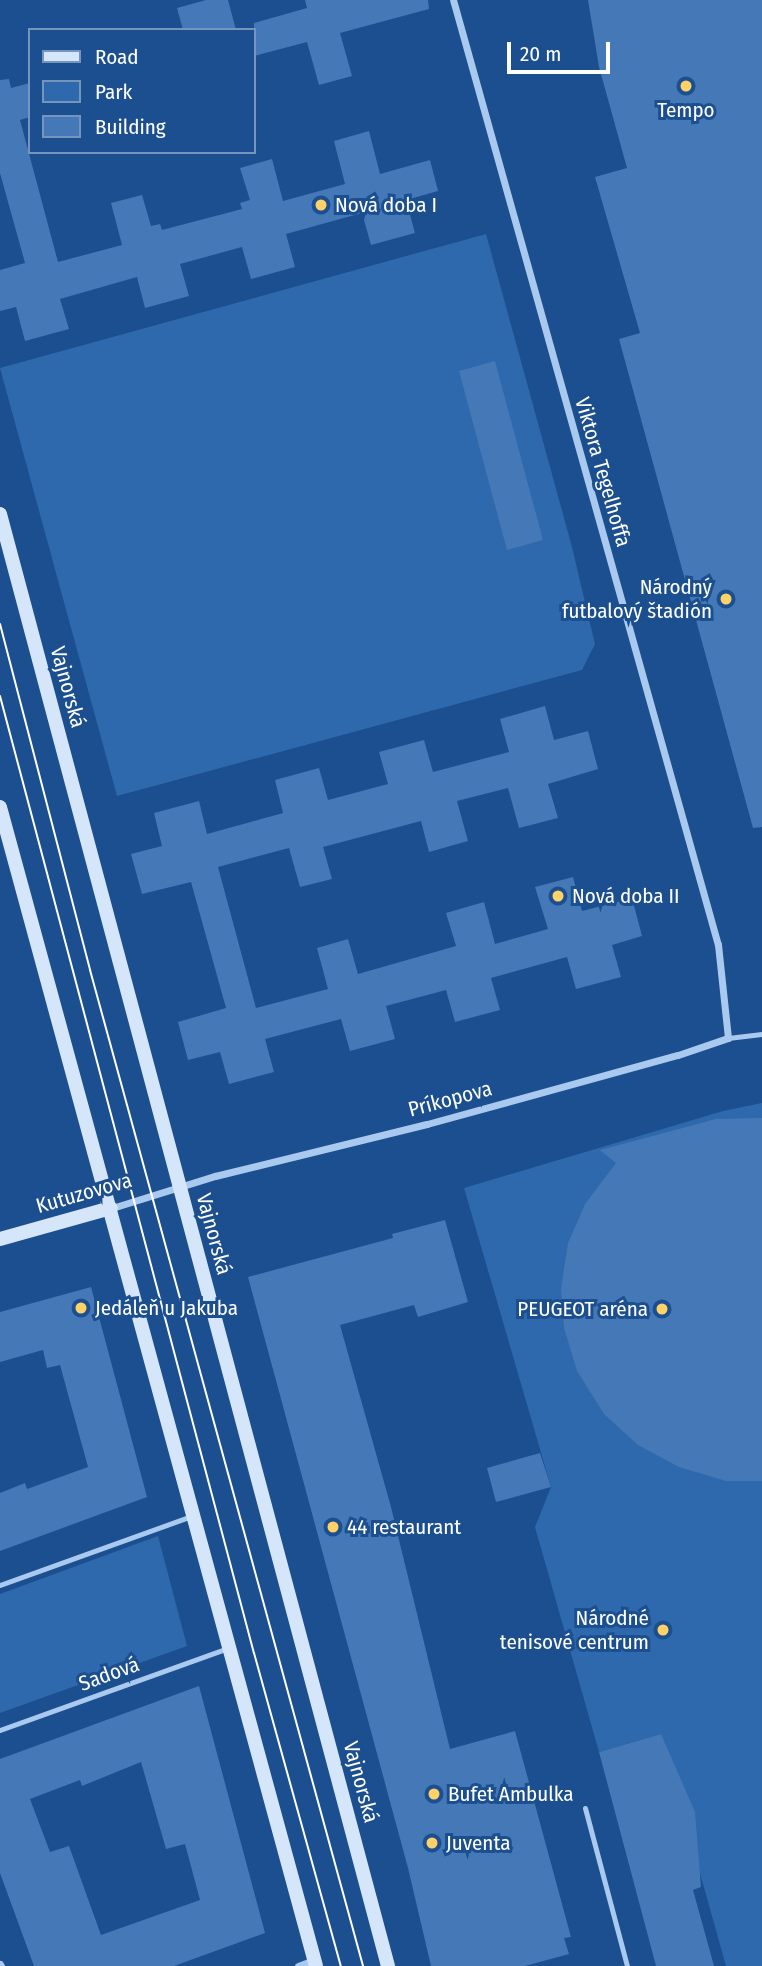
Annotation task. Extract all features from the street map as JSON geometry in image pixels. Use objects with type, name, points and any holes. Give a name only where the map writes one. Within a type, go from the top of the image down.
[{"type":"main road","name":"Vajnorská","points":[[0,514],[388,1966]]},
{"type":"main road","points":[[0,807],[315,1963]]},
{"type":"main road","name":"Kutuzovova","points":[[0,1239],[111,1208]]},
{"type":"street","name":"Viktora Tegelhoffa","points":[[453,0],[718,944],[728,1038]]},
{"type":"street","name":"Príkopova","points":[[180,1187],[678,1055],[728,1038]]},
{"type":"street","name":"Kutuzovova","points":[[111,1208],[180,1187]]},
{"type":"street","points":[[298,1966],[315,1963]]},
{"type":"lane","points":[[728,1038],[762,1034]]},
{"type":"lane","points":[[0,1585],[192,1516]]},
{"type":"lane","name":"Sadová","points":[[0,1730],[229,1648]]},
{"type":"lane","points":[[585,1808],[627,1966]]},
{"type":"green space","points":[[486,234],[572,547],[595,644],[582,670],[117,796],[0,368]]},
{"type":"green space","name":"Národné tenisové centrum","points":[[762,1103],[762,1966],[726,1966],[661,1734],[599,1752],[535,1527],[551,1487],[464,1188],[723,1111]]},
{"type":"green space","points":[[158,1536],[187,1646],[0,1713],[0,1594]]},
{"type":"building","points":[[206,0],[228,0],[235,28],[182,28],[177,8]]},
{"type":"building","points":[[305,0],[428,0],[429,9],[340,33],[352,76],[319,85],[307,42],[256,55],[254,23],[307,8]]},
{"type":"building","name":"Národný futbalový štadión","points":[[588,0],[762,0],[762,827],[753,828],[619,339],[640,333],[595,177],[627,168],[599,67]]},
{"type":"building","name":"Nová doba I","points":[[9,79],[11,88],[28,84],[28,118],[20,120],[58,262],[122,245],[111,203],[142,195],[151,226],[160,224],[162,230],[242,209],[240,203],[250,200],[240,168],[272,159],[283,201],[345,184],[334,141],[369,131],[380,174],[430,160],[438,191],[406,200],[415,233],[371,245],[362,213],[286,234],[295,267],[251,279],[242,247],[180,264],[189,296],[145,308],[137,277],[60,299],[69,329],[25,341],[16,307],[0,311],[0,270],[25,263],[0,173],[0,80]]},
{"type":"building","points":[[495,361],[543,540],[507,550],[459,371]]},
{"type":"building","name":"Nová doba II","points":[[545,706],[554,740],[588,731],[598,769],[548,784],[558,818],[519,828],[508,788],[457,801],[468,841],[429,852],[421,821],[323,847],[332,879],[300,887],[289,848],[218,867],[256,1008],[328,989],[317,948],[348,939],[358,974],[456,946],[446,913],[484,902],[495,944],[548,929],[535,887],[573,877],[582,911],[632,898],[642,936],[612,945],[621,977],[576,989],[567,957],[491,978],[500,1010],[455,1022],[446,990],[386,1006],[395,1039],[350,1051],[341,1019],[265,1039],[274,1072],[229,1084],[220,1052],[188,1060],[178,1022],[226,1008],[191,882],[142,894],[131,854],[162,846],[154,813],[199,801],[207,834],[283,813],[275,780],[319,768],[328,800],[388,784],[379,752],[424,740],[433,772],[509,752],[500,719]]},
{"type":"building","name":"PEUGEOT aréna","points":[[762,1118],[762,1481],[726,1481],[679,1467],[638,1445],[604,1414],[577,1371],[564,1328],[561,1289],[568,1243],[585,1204],[616,1163],[600,1150],[716,1119]]},
{"type":"building","points":[[445,1220],[468,1302],[418,1317],[414,1305],[340,1325],[391,1507],[450,1749],[515,1731],[571,1937],[564,1938],[569,1954],[525,1966],[431,1966],[408,1868],[248,1277],[393,1238],[392,1234]]},
{"type":"building","points":[[91,1287],[147,1497],[0,1551],[0,1493],[25,1483],[27,1489],[88,1467],[60,1365],[47,1368],[43,1350],[0,1362],[0,1312]]},
{"type":"building","points":[[540,1453],[551,1487],[496,1502],[487,1468]]},
{"type":"building","points":[[199,1686],[265,1933],[174,1966],[34,1966],[0,1873],[0,1759]],"holes":[[[141,1762],[166,1849],[185,1844],[200,1900],[101,1935],[69,1846],[50,1852],[30,1799],[80,1780],[82,1786]]]},
{"type":"building","points":[[661,1734],[695,1812],[701,1887],[693,1890],[714,1966],[656,1966],[599,1752]]},
{"type":"tram line","points":[[0,624],[90,970],[363,1966]]},
{"type":"tram line","points":[[0,696],[254,1653],[341,1966]]},
{"type":"place","name":"Tempo","points":[[686,86]]},
{"type":"place","name":"Nová doba I","points":[[321,205]]},
{"type":"place","name":"Národný futbalový štadión","points":[[726,599]]},
{"type":"place","name":"Nová doba II","points":[[558,896]]},
{"type":"place","name":"Jedáleň u Jakuba","points":[[81,1308]]},
{"type":"place","name":"PEUGEOT aréna","points":[[662,1309]]},
{"type":"place","name":"44 restaurant","points":[[333,1527]]},
{"type":"place","name":"Národné tenisové centrum","points":[[663,1630]]},
{"type":"place","name":"Bufet Ambulka","points":[[434,1794]]},
{"type":"place","name":"Juventa","points":[[432,1843]]}]
